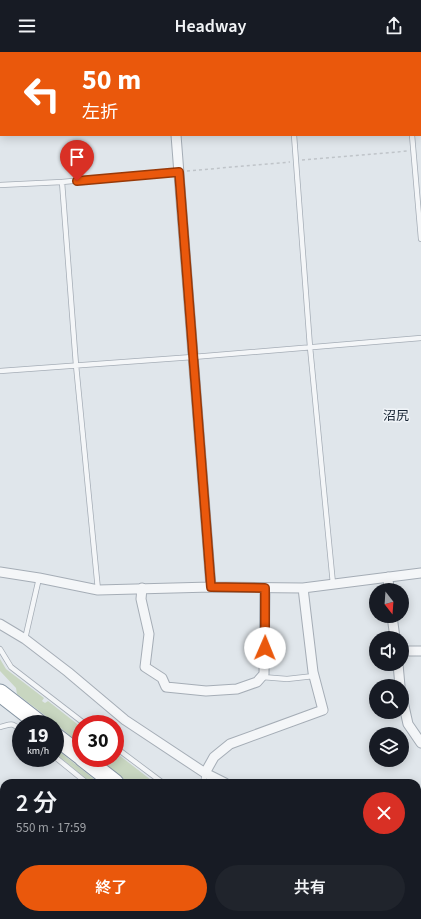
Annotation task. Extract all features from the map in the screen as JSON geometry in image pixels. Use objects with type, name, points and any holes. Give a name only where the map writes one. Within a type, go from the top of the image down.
[{"type":"highway","points":[[0,693],[28,715]]},
{"type":"highway","points":[[64,743],[72,749]]},
{"type":"highway","points":[[95,767],[110,779]]},
{"type":"street","points":[[176,136],[211,587]]},
{"type":"street","points":[[0,572],[98,590],[211,587],[303,588],[421,573]]},
{"type":"street","points":[[388,577],[389,583]]},
{"type":"street","points":[[142,588],[141,599],[149,634],[145,667],[162,678],[166,687],[206,691],[237,689],[258,682],[264,674],[265,588]]},
{"type":"street","points":[[205,773],[214,757],[230,744],[323,710],[314,676],[303,588]]},
{"type":"street","points":[[0,624],[25,639],[68,672],[125,720],[205,773],[217,779]]},
{"type":"street","points":[[409,651],[421,652]]},
{"type":"street","points":[[407,719],[408,724],[421,743]]},
{"type":"lane","points":[[294,136],[310,347],[333,584]]},
{"type":"lane","points":[[412,136],[421,240]]},
{"type":"lane","points":[[0,185],[62,182],[179,172]]},
{"type":"lane","points":[[62,182],[76,365],[98,590]]},
{"type":"lane","points":[[0,370],[193,357],[421,338]]},
{"type":"lane","points":[[25,639],[39,578]]},
{"type":"lane","points":[[0,649],[11,667],[73,715]]},
{"type":"lane","points":[[262,677],[287,679],[314,676]]},
{"type":"lane","points":[[0,727],[12,724]]},
{"type":"lane","points":[[124,754],[157,779]]},
{"type":"lane","points":[[64,764],[82,779]]},
{"type":"lane","points":[[204,779],[205,773]]},
{"type":"green space","points":[[0,659],[6,669],[44,698],[42,701],[45,703],[48,701],[72,720],[72,737],[64,731],[64,715],[45,715],[17,694],[16,688],[0,671]]},
{"type":"green space","points":[[64,755],[72,762],[72,767],[79,767],[94,779],[86,779],[64,760]]},
{"type":"green space","points":[[124,759],[150,779],[121,779],[107,767],[124,767]]},
{"type":"district","name":"沼尻","points":[[396,416]]},
{"type":"route","points":[[77,181],[179,172],[211,587],[265,588],[265,648]]}]
